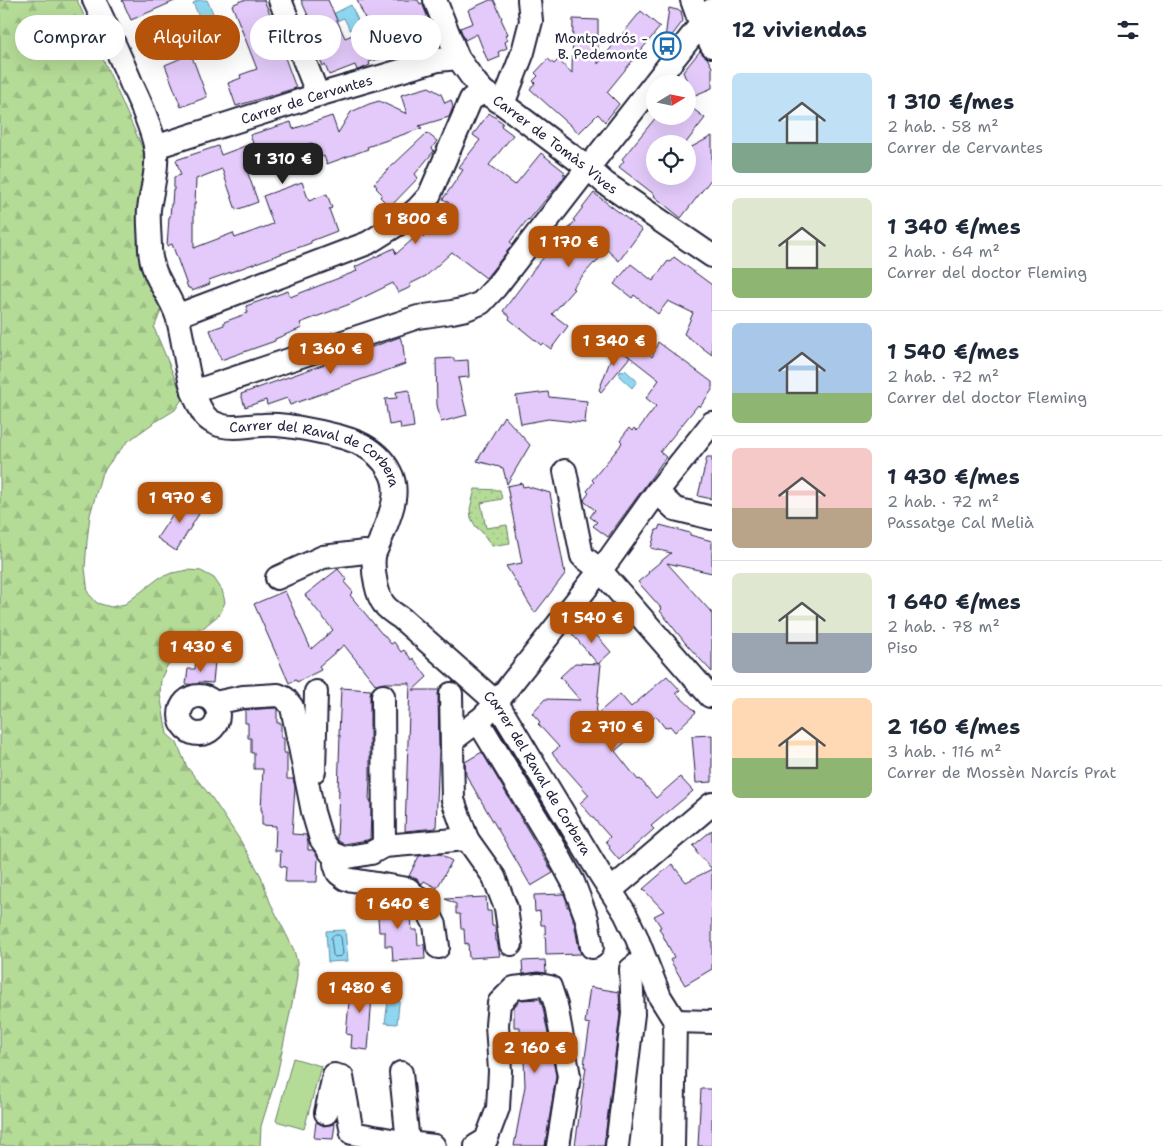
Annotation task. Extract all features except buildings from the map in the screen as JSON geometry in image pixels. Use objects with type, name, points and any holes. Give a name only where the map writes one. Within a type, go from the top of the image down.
[{"type":"street","name":"Carrer del Raval de Corbera","points":[[94,0],[139,100],[155,147],[156,164],[149,212],[150,253],[154,270],[177,316],[193,392],[203,413],[209,421],[223,426],[285,426],[338,436],[354,441],[369,449],[384,461],[392,473],[395,489],[394,504],[374,555],[374,574],[378,593],[386,608],[401,618],[497,703],[630,923],[660,997],[675,1021]]},
{"type":"street","points":[[280,0],[318,96]]},
{"type":"street","name":"Carrer de Tomàs Vives","points":[[435,0],[458,58],[484,92],[504,104],[605,182],[712,256]]},
{"type":"street","points":[[504,104],[523,52],[531,21],[529,0]]},
{"type":"street","points":[[692,0],[707,17],[712,46]]},
{"type":"street","points":[[193,392],[422,316],[452,312],[481,303],[495,288],[707,17]]},
{"type":"street","name":"Carrer de Cervantes","points":[[155,147],[438,60],[458,58]]},
{"type":"street","points":[[177,316],[368,242],[403,221],[428,196],[471,99],[484,92]]},
{"type":"street","points":[[452,741],[497,703],[610,558],[657,492],[712,423]]},
{"type":"street","points":[[565,471],[582,556],[600,570],[712,696]]},
{"type":"street","points":[[657,492],[675,509],[712,518]]},
{"type":"street","points":[[277,578],[323,557],[365,552],[374,555]]},
{"type":"street","points":[[306,779],[314,774],[316,692]]},
{"type":"street","points":[[451,694],[453,800],[467,838],[494,877],[506,908],[511,944]]},
{"type":"street","points":[[215,703],[244,697],[278,695],[285,698],[292,707],[313,812],[321,839],[331,853],[343,858]]},
{"type":"street","points":[[192,696],[205,696],[215,703],[219,715],[218,722],[202,740],[186,729],[182,723],[180,711],[192,696]]},
{"type":"street","points":[[383,696],[384,846]]},
{"type":"street","points":[[478,721],[573,882],[587,919],[592,947]]},
{"type":"street","points":[[611,890],[712,804]]},
{"type":"street","points":[[438,947],[435,925],[425,905],[408,889],[346,879],[338,873],[335,864],[343,858],[372,853],[384,846],[467,838]]},
{"type":"street","points":[[617,1146],[634,1014],[631,970],[644,959]]},
{"type":"street","points":[[476,1146],[486,1140],[498,1108],[500,1071],[499,1003],[514,988],[539,985],[550,987],[556,1005],[569,1076],[558,1146]]},
{"type":"street","points":[[631,1146],[648,1017],[660,997]]},
{"type":"street","points":[[672,1146],[675,1021],[712,1022]]},
{"type":"street","points":[[400,1073],[408,1143]]},
{"type":"street","points":[[326,1113],[334,1075],[342,1077],[352,1133],[434,1146]]},
{"type":"green space","points":[[0,0],[77,0],[84,15],[15,15],[15,60],[103,60],[145,154],[137,246],[141,270],[162,308],[154,328],[182,399],[175,410],[127,442],[101,476],[90,515],[87,541],[85,568],[88,593],[97,603],[111,607],[125,604],[159,578],[188,570],[201,571],[214,578],[222,590],[225,602],[220,614],[198,632],[177,654],[167,666],[161,679],[160,694],[167,734],[177,743],[187,767],[212,798],[261,876],[270,902],[294,950],[297,962],[297,976],[277,1075],[261,1126],[260,1146],[0,1146]]},
{"type":"green space","points":[[475,489],[500,490],[502,499],[481,503],[486,528],[507,525],[510,543],[492,546],[476,527],[471,518],[470,509]]},
{"type":"green space","points":[[293,1058],[321,1066],[304,1129],[276,1121]]},
{"type":"water","points":[[199,0],[207,0],[214,15],[198,15],[193,3]]},
{"type":"water","points":[[351,5],[356,15],[351,15],[351,30],[344,18],[341,19],[341,15],[333,14]]},
{"type":"water","points":[[625,370],[637,381],[632,388],[619,376],[620,371],[623,372]]},
{"type":"water","points":[[345,930],[348,961],[328,962],[326,931]]},
{"type":"water","points":[[389,993],[400,994],[397,1024],[385,1023]]},
{"type":"place","name":"Montpedrós - B. Pedemonte","points":[[667,46]]}]
